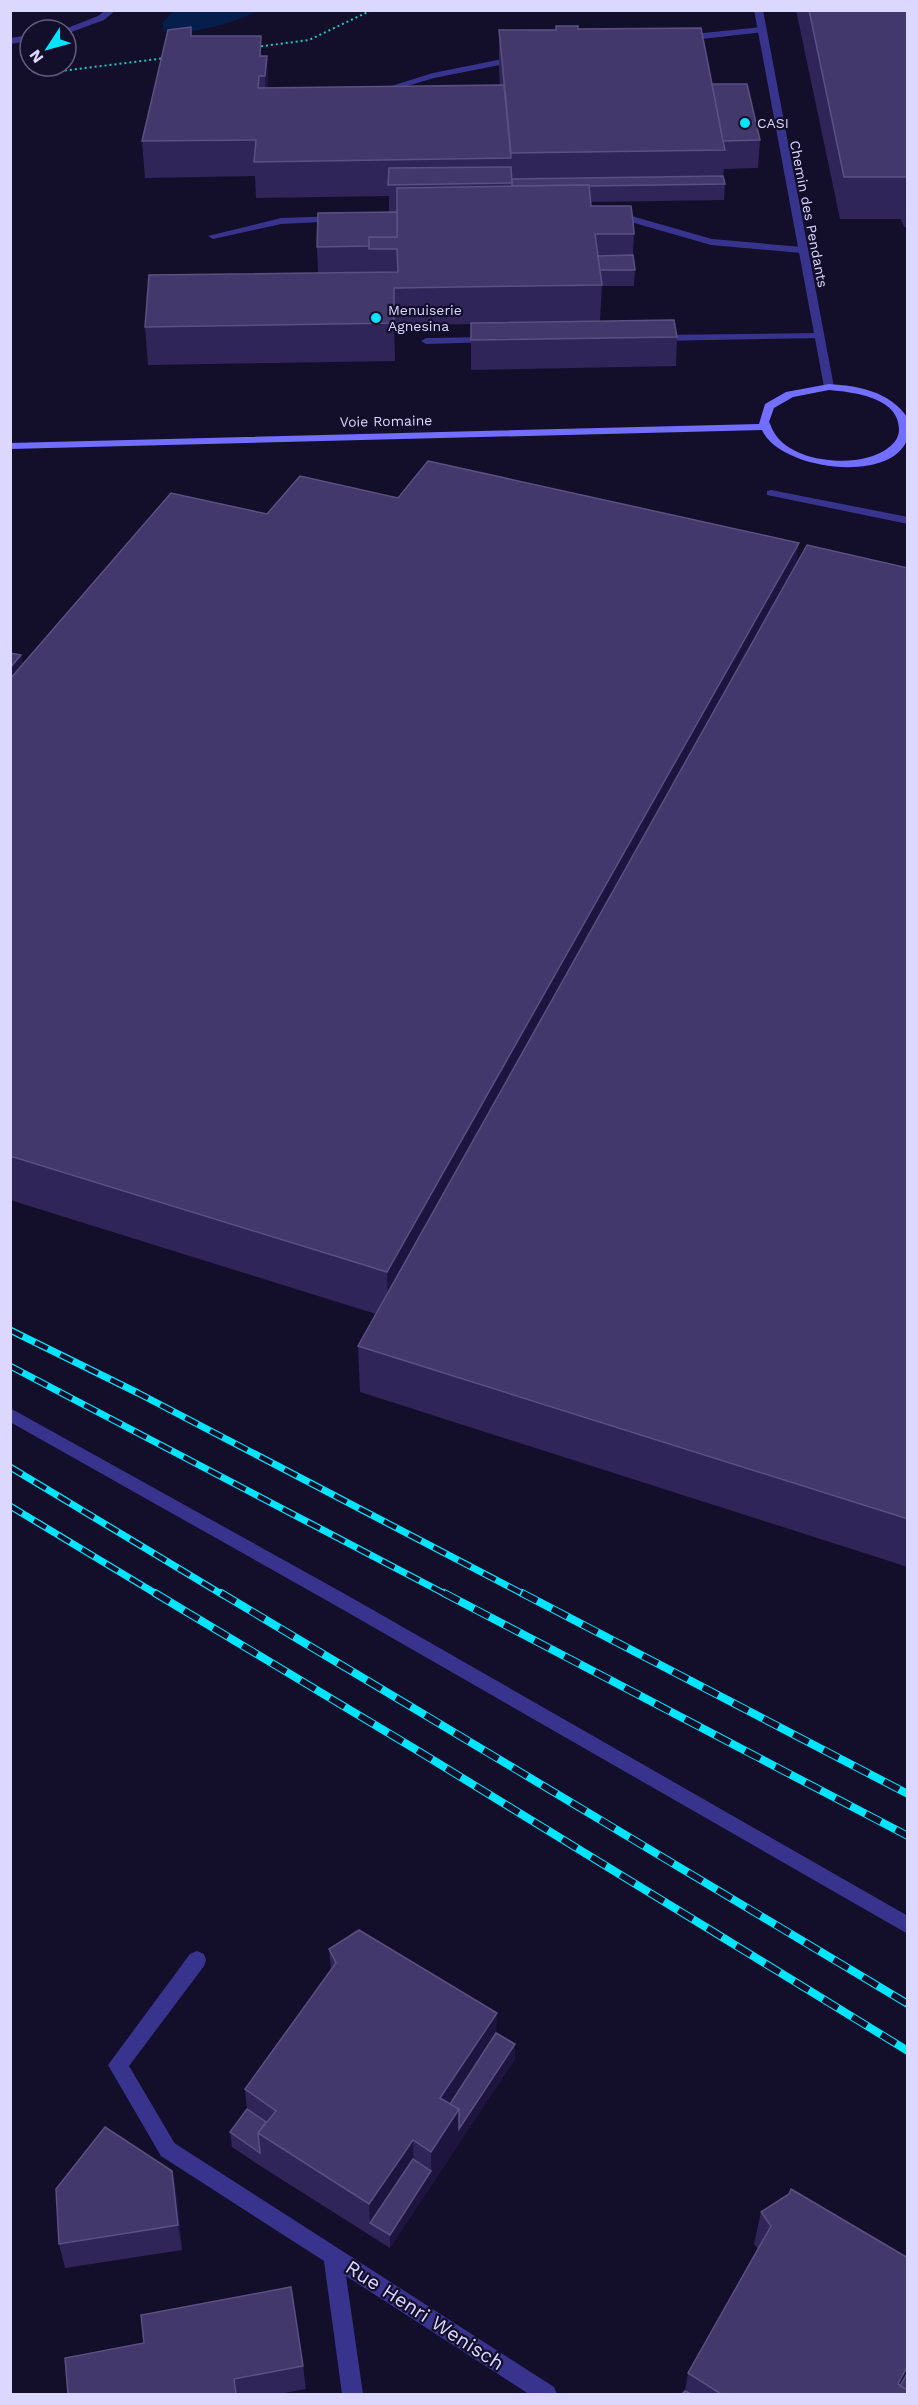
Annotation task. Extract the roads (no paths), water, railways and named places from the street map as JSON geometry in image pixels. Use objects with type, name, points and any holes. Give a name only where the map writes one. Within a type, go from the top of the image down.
[{"type":"main road","points":[[829,387],[870,394],[888,402],[900,411],[907,423],[907,436],[899,447],[884,456],[864,462],[840,464],[816,462],[794,455],[779,447],[768,437],[763,427],[764,414],[772,403],[787,394],[807,388],[829,387]]},
{"type":"main road","name":"Voie Romaine","points":[[10,446],[763,427]]},
{"type":"street","points":[[78,27],[101,18],[112,10]]},
{"type":"street","name":"Chemin des Pendants","points":[[758,10],[829,387]]},
{"type":"street","points":[[669,40],[762,30]]},
{"type":"street","points":[[367,95],[433,76],[531,57]]},
{"type":"street","points":[[600,213],[612,213],[711,242],[802,250]]},
{"type":"street","points":[[213,236],[281,221],[352,219]]},
{"type":"street","points":[[640,338],[819,336]]},
{"type":"street","points":[[426,341],[498,340]]},
{"type":"street","points":[[771,492],[908,521]]},
{"type":"street","points":[[10,1414],[339,1599],[908,1926]]},
{"type":"street","name":"Rue Henri Wenisch","points":[[197,1960],[118,2065],[168,2149],[547,2394]]},
{"type":"street","name":"Rue Henri Wenisch","points":[[333,2256],[352,2394]]},
{"type":"water","points":[[174,11],[257,11],[212,28],[164,32],[162,23]]},
{"type":"railway","points":[[10,1330],[138,1393],[525,1595]]},
{"type":"railway","points":[[10,1366],[447,1595]]},
{"type":"railway","points":[[10,1467],[223,1595]]},
{"type":"railway","points":[[10,1506],[158,1595]]},
{"type":"railway","points":[[155,1593],[415,1749],[908,2051]]},
{"type":"railway","points":[[221,1593],[908,2004]]},
{"type":"railway","points":[[444,1593],[908,1836]]},
{"type":"railway","points":[[522,1593],[908,1794]]},
{"type":"place","name":"CASI","points":[[745,123]]},
{"type":"place","name":"Menuiserie Agnesina","points":[[376,318]]}]
